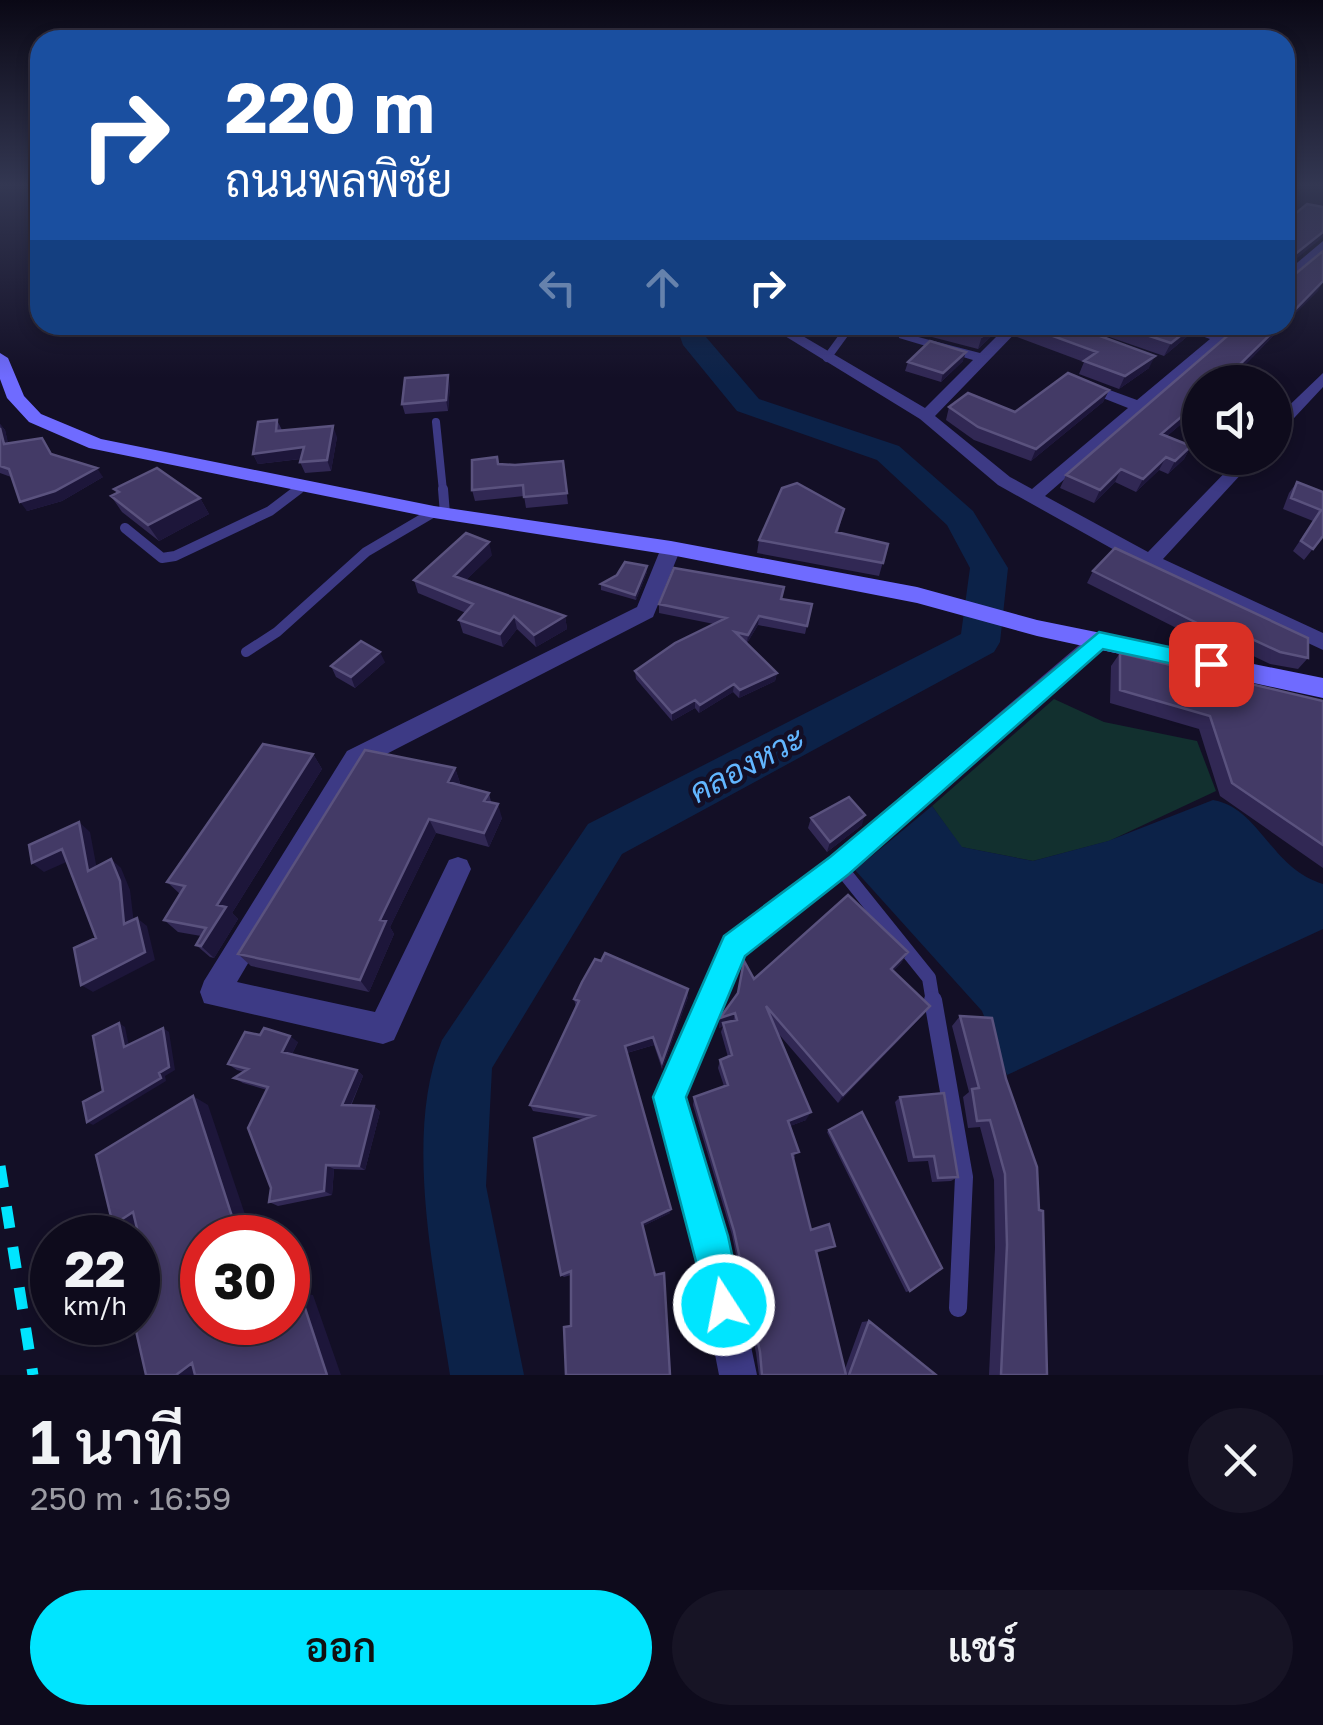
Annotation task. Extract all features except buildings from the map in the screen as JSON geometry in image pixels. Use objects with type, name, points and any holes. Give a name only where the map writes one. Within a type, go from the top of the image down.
[{"type":"street","points":[[1295,271],[1316,250]]},
{"type":"street","points":[[790,335],[926,416],[982,466],[1033,497],[1150,560],[1321,637]]},
{"type":"street","points":[[926,416],[1007,335]]},
{"type":"street","points":[[1211,335],[1220,338]]},
{"type":"street","points":[[1033,497],[1223,335]]},
{"type":"street","points":[[904,336],[985,360]]},
{"type":"street","points":[[0,358],[16,398],[36,418],[96,444],[440,513],[671,548],[917,595],[1038,628],[1323,688]]},
{"type":"street","points":[[1162,364],[1180,370]]},
{"type":"street","points":[[1292,411],[1323,378]]},
{"type":"street","points":[[1069,380],[1137,406]]},
{"type":"street","points":[[1150,560],[1232,475]]},
{"type":"street","points":[[458,869],[384,1030],[214,992],[356,758],[646,612],[671,548]]},
{"type":"street","points":[[738,1375],[710,1236],[670,1097],[734,946],[839,866],[1099,640]]},
{"type":"lane","points":[[827,358],[844,335]]},
{"type":"lane","points":[[246,652],[277,632],[366,552],[440,513],[436,422]]},
{"type":"lane","points":[[125,528],[162,558],[175,556],[270,511],[303,486]]},
{"type":"lane","points":[[839,866],[928,978],[964,1177],[958,1308]]},
{"type":"green space","points":[[1054,699],[1104,722],[1197,741],[1216,791],[1109,841],[1033,861],[961,847],[932,806]]},
{"type":"water","points":[[1213,800],[1243,814],[1290,865],[1323,884],[1323,929],[1007,1075],[982,1011],[855,870],[932,806],[962,847],[1033,861],[1108,841]]},
{"type":"waterway","name":"คลองหวะ","points":[[487,1375],[454,1186],[463,1061],[605,839],[980,642],[989,568],[961,519],[888,453],[748,405],[692,335]]},
{"type":"railway","points":[[0,1166],[33,1375]]},
{"type":"route","points":[[724,1305],[710,1236],[670,1097],[734,946],[839,866],[1046,682],[1099,640],[1211,664]]}]
